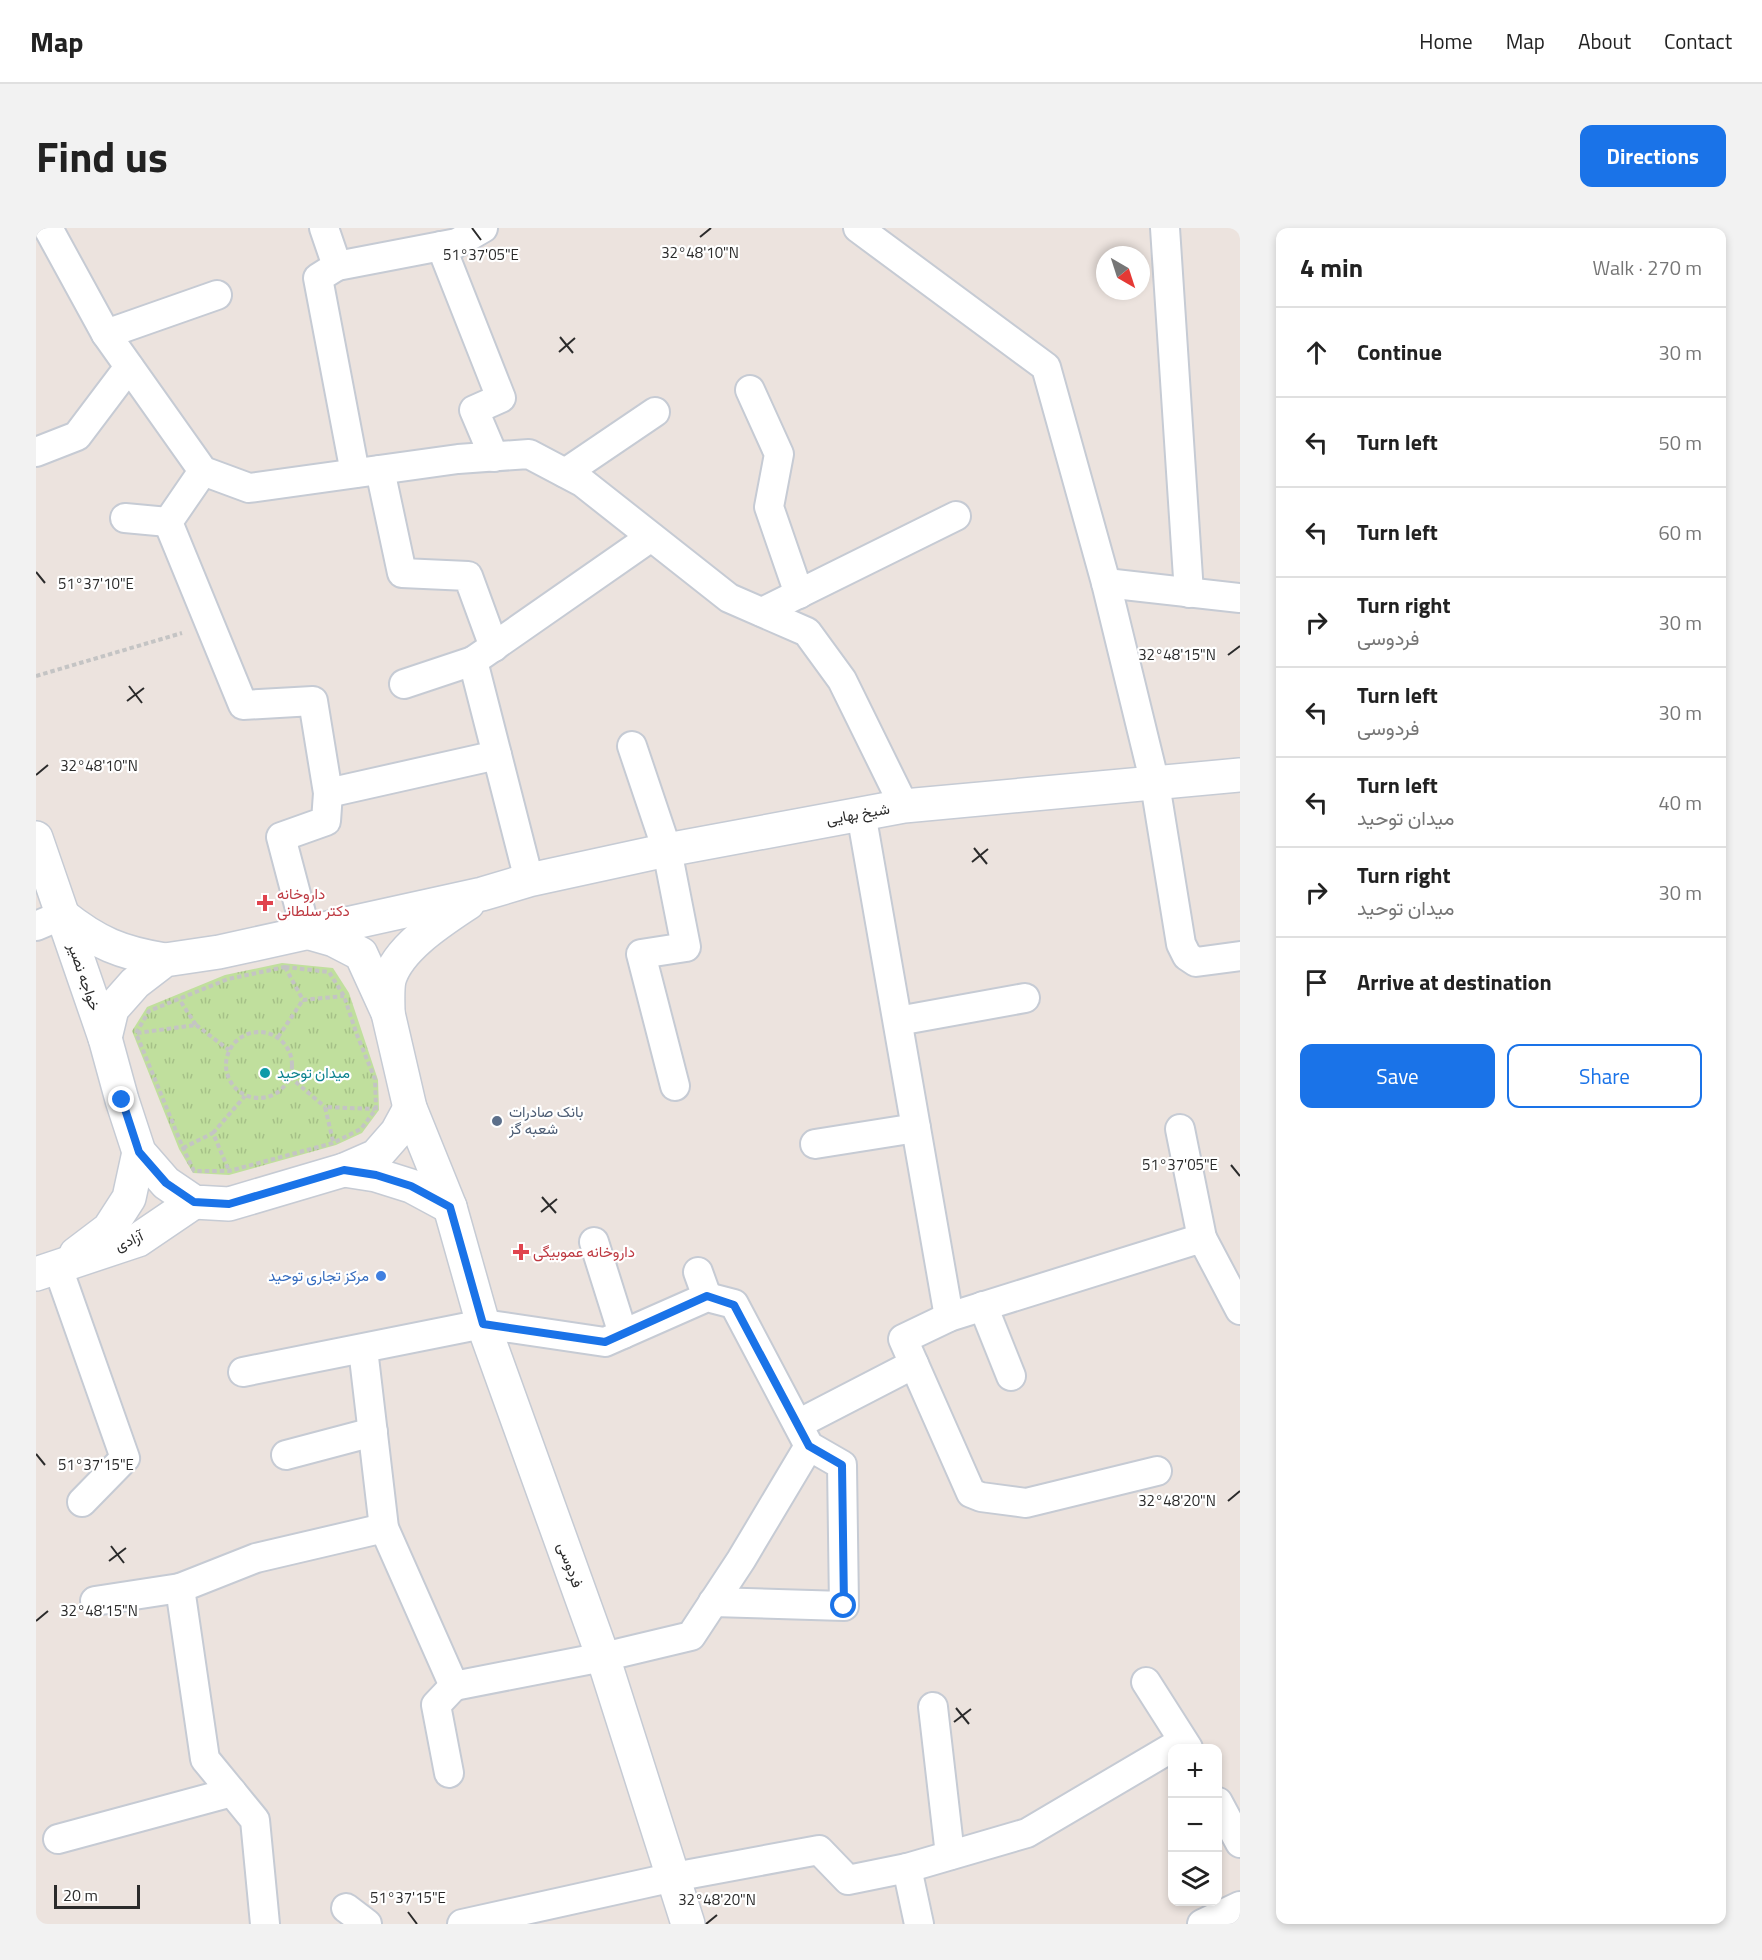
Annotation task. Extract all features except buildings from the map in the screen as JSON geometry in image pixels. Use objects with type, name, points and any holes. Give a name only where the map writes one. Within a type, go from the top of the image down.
[{"type":"street","points":[[48,228],[106,334],[203,471],[249,488],[458,459],[529,454],[582,482],[729,598],[807,632],[842,680],[904,806]]},
{"type":"street","points":[[324,228],[337,266]]},
{"type":"street","points":[[483,228],[457,243],[337,266],[318,278],[368,472],[402,573],[468,576],[483,654],[497,755],[529,880]]},
{"type":"street","points":[[858,228],[1046,367],[1106,583],[1155,784],[1181,944],[1187,956],[1196,962],[1240,956]]},
{"type":"street","points":[[1165,228],[1189,593]]},
{"type":"street","points":[[441,246],[501,398],[474,410],[494,457]]},
{"type":"street","points":[[106,334],[216,295]]},
{"type":"street","points":[[36,452],[77,436],[129,367]]},
{"type":"street","points":[[750,390],[779,454],[770,507],[799,594]]},
{"type":"street","points":[[565,473],[655,412]]},
{"type":"street","points":[[168,522],[203,471]]},
{"type":"street","points":[[762,612],[956,516]]},
{"type":"street","points":[[125,518],[168,522]]},
{"type":"street","points":[[168,522],[243,705],[313,701],[328,793],[326,821],[281,837],[306,932]]},
{"type":"street","points":[[404,684],[483,654],[651,537]]},
{"type":"street","points":[[1106,583],[1240,598]]},
{"type":"street","points":[[632,746],[666,850],[686,946],[641,954],[675,1086]]},
{"type":"street","points":[[328,793],[497,755]]},
{"type":"street","name":"شیخ بهایی","points":[[306,932],[482,894],[529,880],[666,850],[861,813],[904,806],[1240,775]]},
{"type":"street","points":[[861,813],[948,1317]]},
{"type":"street","name":"خواجه نصیر","points":[[36,838],[49,921],[120,1035]]},
{"type":"street","name":"شیخ بهایی","points":[[388,1013],[389,980],[402,954],[441,921],[482,894]]},
{"type":"street","name":"خواجه نصیر","points":[[49,921],[135,956],[165,960]]},
{"type":"street","points":[[306,932],[334,940],[361,954],[388,1013],[410,1108],[397,1132],[376,1156],[338,1156],[229,1204],[194,1202],[166,1183],[139,1152],[122,1100],[120,1035],[112,1008],[135,983],[165,960],[219,952],[306,932]]},
{"type":"street","points":[[898,1021],[1025,998]]},
{"type":"street","name":"فردوسی","points":[[410,1108],[450,1207],[483,1324],[603,1657],[688,1924]]},
{"type":"street","points":[[815,1144],[916,1128]]},
{"type":"street","points":[[1180,1129],[1202,1238],[1240,1310]]},
{"type":"street","name":"آزادی","points":[[47,1271],[109,1229],[129,1198],[139,1152]]},
{"type":"street","points":[[338,1156],[376,1175],[411,1186],[450,1207]]},
{"type":"street","name":"آزادی","points":[[47,1271],[138,1240],[194,1202]]},
{"type":"street","points":[[1157,1471],[1026,1503],[981,1497],[971,1493],[903,1339],[948,1317],[1202,1238]]},
{"type":"street","points":[[594,1242],[623,1334]]},
{"type":"street","points":[[47,1271],[125,1458],[82,1502]]},
{"type":"street","points":[[243,1372],[483,1324],[605,1342],[623,1334],[703,1284],[734,1305],[803,1435],[842,1465],[844,1606],[713,1602]]},
{"type":"street","points":[[983,1306],[1011,1376]]},
{"type":"street","points":[[363,1349],[384,1528],[454,1686]]},
{"type":"street","points":[[449,1773],[436,1705],[454,1686],[603,1657],[691,1636],[713,1602],[803,1435],[914,1364]]},
{"type":"street","points":[[286,1455],[373,1432]]},
{"type":"street","points":[[95,1601],[180,1588],[255,1558],[384,1528]]},
{"type":"street","points":[[180,1588],[205,1759],[255,1820],[265,1924]]},
{"type":"street","points":[[1146,1682],[1185,1744]]},
{"type":"street","points":[[933,1707],[950,1855]]},
{"type":"street","points":[[462,1924],[674,1877],[819,1850],[848,1880],[907,1868],[1027,1833],[1168,1755]]},
{"type":"street","points":[[58,1839],[232,1792]]},
{"type":"street","points":[[1222,1809],[1240,1843]]},
{"type":"street","points":[[907,1868],[919,1924]]},
{"type":"street","points":[[1202,1924],[1240,1906]]},
{"type":"path","points":[[36,676],[210,625]]},
{"type":"path","points":[[285,967],[329,972],[344,996],[375,1079],[376,1109],[338,1156],[229,1171],[195,1171],[120,1035],[149,1011],[228,979],[285,967]]},
{"type":"path","points":[[285,967],[303,1000]]},
{"type":"path","points":[[303,1000],[344,996]]},
{"type":"path","points":[[178,999],[196,1025],[229,1050]]},
{"type":"path","points":[[278,1037],[303,1000]]},
{"type":"path","points":[[120,1035],[196,1025]]},
{"type":"path","points":[[256,1032],[278,1037],[286,1045],[291,1055],[290,1077],[276,1094],[266,1098],[245,1096],[236,1089],[226,1071],[229,1050],[245,1035],[256,1032]]},
{"type":"path","points":[[290,1077],[325,1107],[338,1156]]},
{"type":"path","points":[[183,1148],[213,1133],[245,1096]]},
{"type":"path","points":[[325,1107],[376,1109]]},
{"type":"path","points":[[213,1133],[229,1171]]},
{"type":"green space","points":[[282,963],[333,968],[349,993],[378,1080],[379,1110],[362,1133],[336,1145],[229,1175],[193,1173],[179,1149],[132,1031],[147,1007],[225,975]]},
{"type":"place","name":"داروخانه دکتر سلطانی","points":[[265,903]]},
{"type":"place","name":"میدان توحید","points":[[265,1073]]},
{"type":"place","name":"بانک صادرات شعبه گز","points":[[497,1121]]},
{"type":"place","name":"داروخانه عموبیگی","points":[[521,1252]]},
{"type":"place","name":"مرکز تجاری توحید","points":[[381,1276]]},
{"type":"route","points":[[122,1100],[139,1152],[166,1183],[194,1202],[229,1204],[344,1170],[376,1175],[411,1186],[450,1207],[483,1324],[605,1342],[707,1296],[734,1305],[809,1446],[842,1465],[844,1606]]}]
